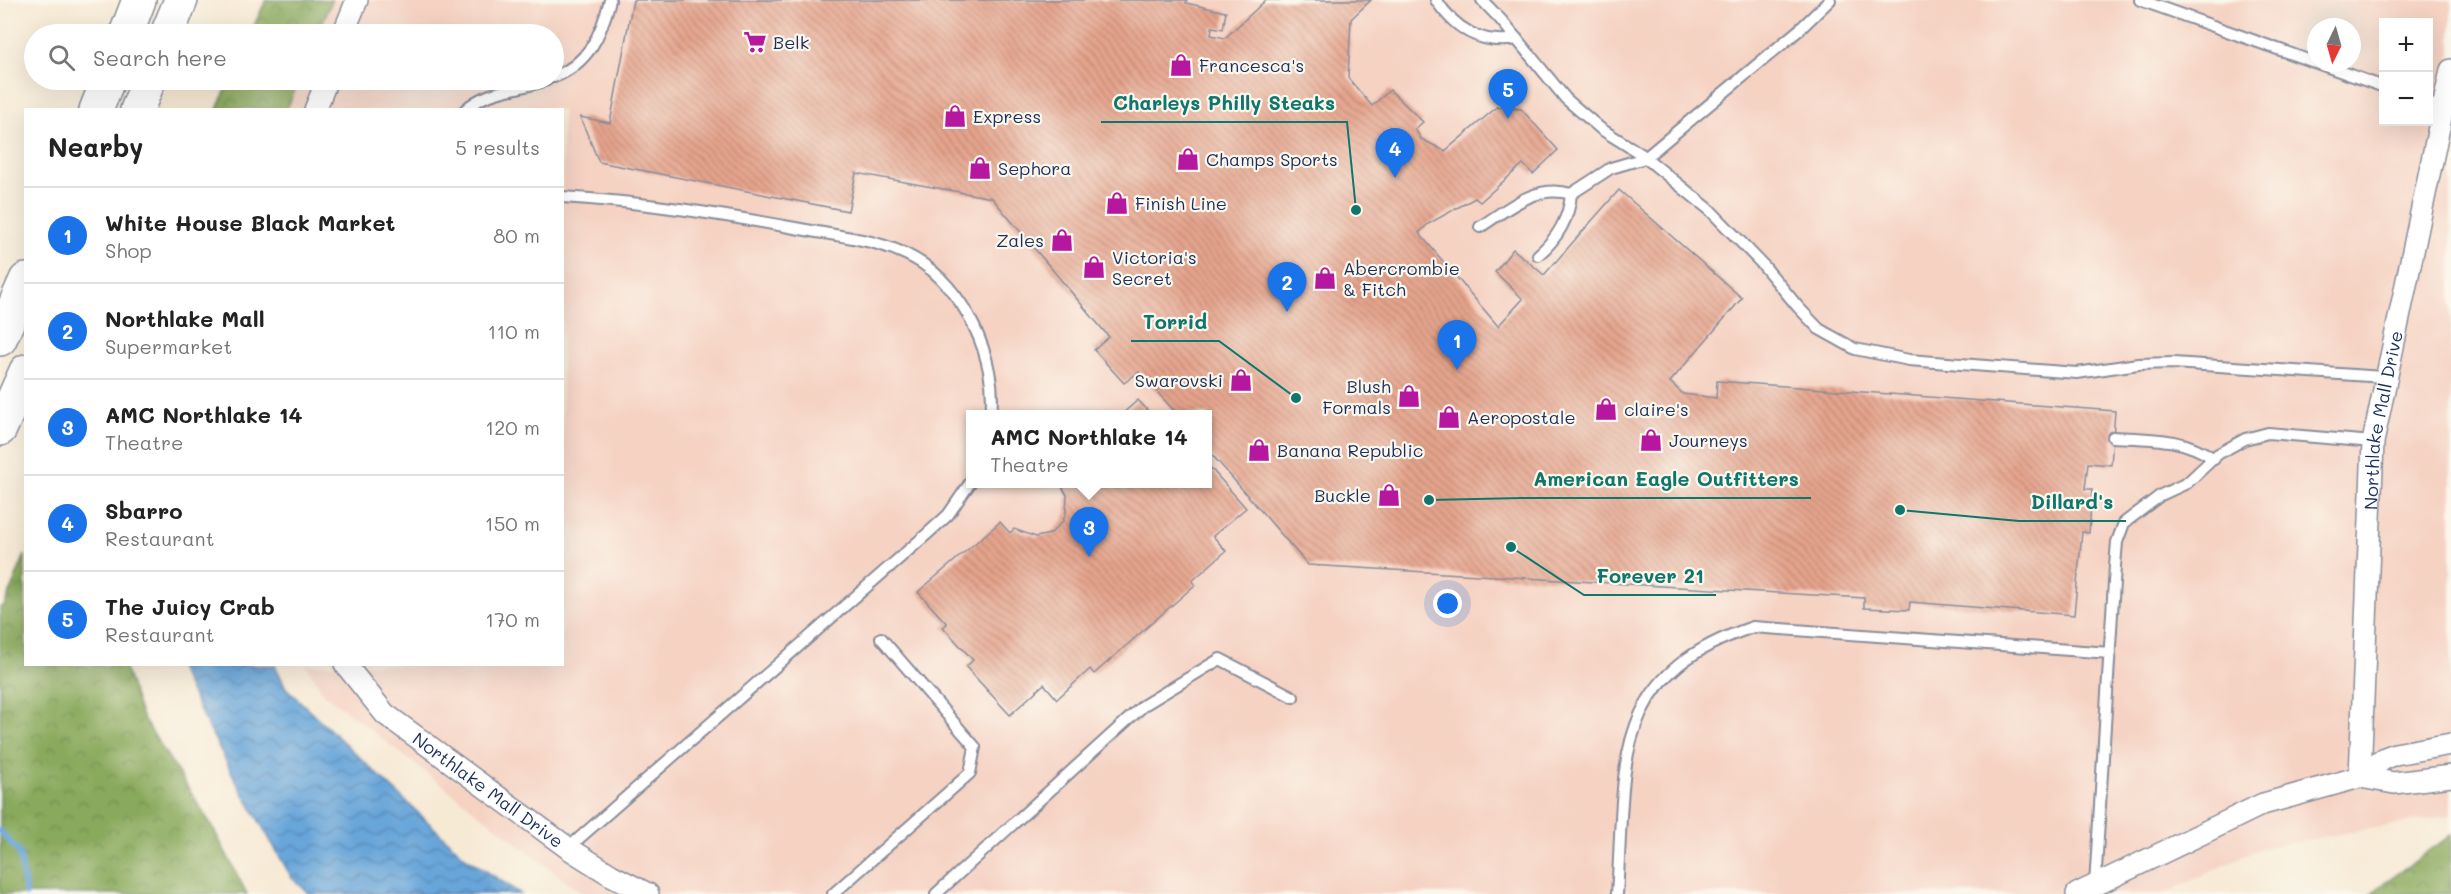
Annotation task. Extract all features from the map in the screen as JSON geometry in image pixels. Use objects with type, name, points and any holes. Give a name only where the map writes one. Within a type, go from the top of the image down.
[{"type":"highway","points":[[130,24],[139,0]]},
{"type":"highway","points":[[97,108],[104,90]]},
{"type":"highway","points":[[138,108],[145,90]]},
{"type":"highway","points":[[0,339],[24,285]]},
{"type":"highway","points":[[0,429],[24,375]]},
{"type":"street","points":[[347,24],[357,0]]},
{"type":"street","name":"Northlake Mall Drive","points":[[2360,777],[2373,442],[2436,106],[2451,70]]},
{"type":"street","points":[[316,108],[323,90]]},
{"type":"street","name":"Northlake Mall Drive","points":[[347,666],[385,714],[568,848],[611,875],[648,894]]},
{"type":"street","points":[[2086,890],[2263,804],[2360,777],[2385,758],[2396,754],[2451,744]]},
{"type":"street","points":[[2360,777],[2394,783],[2451,776]]},
{"type":"lane","points":[[564,72],[580,63],[594,44],[604,25],[610,0]]},
{"type":"lane","points":[[1436,0],[1458,28],[1477,38],[1500,42],[1517,39]]},
{"type":"lane","points":[[1482,0],[1566,99],[1601,129],[1645,158],[1723,221],[1820,329],[1855,349],[1909,360],[2077,373],[2138,364],[2173,363],[2384,377]]},
{"type":"lane","points":[[1538,255],[1548,247],[1567,219],[1571,194],[1611,168],[1645,158],[1799,30],[1830,0]]},
{"type":"lane","points":[[2140,0],[2379,85]]},
{"type":"lane","points":[[468,108],[500,90]]},
{"type":"lane","points":[[1480,227],[1523,199],[1542,192],[1556,190],[1571,194]]},
{"type":"lane","points":[[564,197],[641,203],[712,213],[887,246],[917,260],[948,287],[978,329],[988,366],[992,410]]},
{"type":"lane","points":[[2086,890],[2109,653],[2117,542],[2124,523],[2161,495],[2187,483],[2214,459],[2245,439],[2268,433],[2373,442]]},
{"type":"lane","points":[[2113,437],[2182,442],[2199,448],[2214,459]]},
{"type":"lane","points":[[568,848],[927,534],[948,514],[966,488]]},
{"type":"lane","points":[[1617,894],[1627,754],[1636,722],[1649,695],[1674,667],[1707,645],[1753,627],[2109,653]]},
{"type":"lane","points":[[833,894],[970,773],[975,747],[881,638]]},
{"type":"lane","points":[[936,894],[1144,705],[1220,659],[1293,698]]},
{"type":"shaded area","points":[[317,0],[2451,0],[2451,815],[2261,848],[2163,894],[583,894],[324,694],[307,666],[564,666],[564,108],[272,108],[280,90],[564,90],[564,24],[306,24]]},
{"type":"green space","points":[[266,0],[332,0],[322,24],[255,24]]},
{"type":"green space","points":[[226,90],[295,90],[287,108],[217,108]]},
{"type":"green space","points":[[24,557],[24,666],[124,666],[141,715],[211,824],[247,894],[0,894],[0,607],[4,606]]},
{"type":"green space","points":[[2451,835],[2451,894],[2370,894]]},
{"type":"water","points":[[178,666],[275,666],[286,688],[465,857],[521,894],[310,894],[292,878],[235,779]]},
{"type":"building","points":[[633,0],[1187,0],[1186,3],[1226,12],[1223,29],[1212,27],[1211,35],[1225,38],[1266,0],[1371,0],[1351,19],[1348,78],[1372,106],[1390,90],[1423,122],[1415,129],[1421,139],[1445,151],[1497,107],[1521,109],[1558,150],[1533,174],[1523,164],[1480,202],[1475,198],[1428,224],[1419,233],[1498,326],[1523,299],[1495,272],[1513,249],[1544,275],[1619,190],[1742,298],[1670,382],[1683,394],[1716,398],[1717,381],[2115,411],[2111,465],[2088,463],[2085,489],[2092,489],[2089,533],[2082,532],[2074,615],[1910,602],[1909,610],[1864,608],[1864,598],[1308,565],[1212,455],[1212,410],[1173,410],[1139,372],[1124,383],[1094,350],[1109,337],[992,198],[856,173],[848,211],[599,162],[580,117],[610,123]]},
{"type":"building","points":[[1138,400],[1147,410],[1127,410]]},
{"type":"building","points":[[1212,470],[1246,508],[1213,536],[1226,551],[1192,581],[1195,585],[1094,674],[1090,669],[1057,699],[1044,684],[1010,715],[966,667],[973,660],[943,627],[947,624],[918,592],[1000,522],[1010,533],[1014,529],[1036,537],[1050,534],[1063,521],[1067,495],[1063,488],[1212,488]]},
{"type":"waterway","points":[[0,831],[19,852],[26,894]]},
{"type":"place","name":"Belk","points":[[755,42]]},
{"type":"place","name":"Francesca's","points":[[1181,65]]},
{"type":"place","name":"Express","points":[[955,116]]},
{"type":"place","name":"The Juicy Crab","points":[[1508,119]]},
{"type":"place","name":"Champs Sports","points":[[1188,159]]},
{"type":"place","name":"Sephora","points":[[980,168]]},
{"type":"place","name":"Sbarro","points":[[1395,178]]},
{"type":"place","name":"Finish Line","points":[[1117,203]]},
{"type":"place","name":"Charleys Philly Steaks","points":[[1356,210]]},
{"type":"place","name":"Zales","points":[[1062,240]]},
{"type":"place","name":"Victoria's Secret","points":[[1094,267]]},
{"type":"place","name":"Abercrombie & Fitch","points":[[1325,278]]},
{"type":"place","name":"Northlake Mall","points":[[1287,312]]},
{"type":"place","name":"White House Black Market","points":[[1457,370]]},
{"type":"place","name":"Swarovski","points":[[1241,380]]},
{"type":"place","name":"Blush Formals","points":[[1409,396]]},
{"type":"place","name":"Torrid","points":[[1296,398]]},
{"type":"place","name":"claire's","points":[[1606,409]]},
{"type":"place","name":"Aeropostale","points":[[1449,417]]},
{"type":"place","name":"Journeys","points":[[1651,440]]},
{"type":"place","name":"Banana Republic","points":[[1259,450]]},
{"type":"place","name":"Buckle","points":[[1389,495]]},
{"type":"place","name":"American Eagle Outfitters","points":[[1429,500]]},
{"type":"place","name":"Dillard's","points":[[1900,510]]},
{"type":"place","name":"Forever 21","points":[[1511,547]]},
{"type":"place","name":"AMC Northlake 14","points":[[1089,557]]}]
